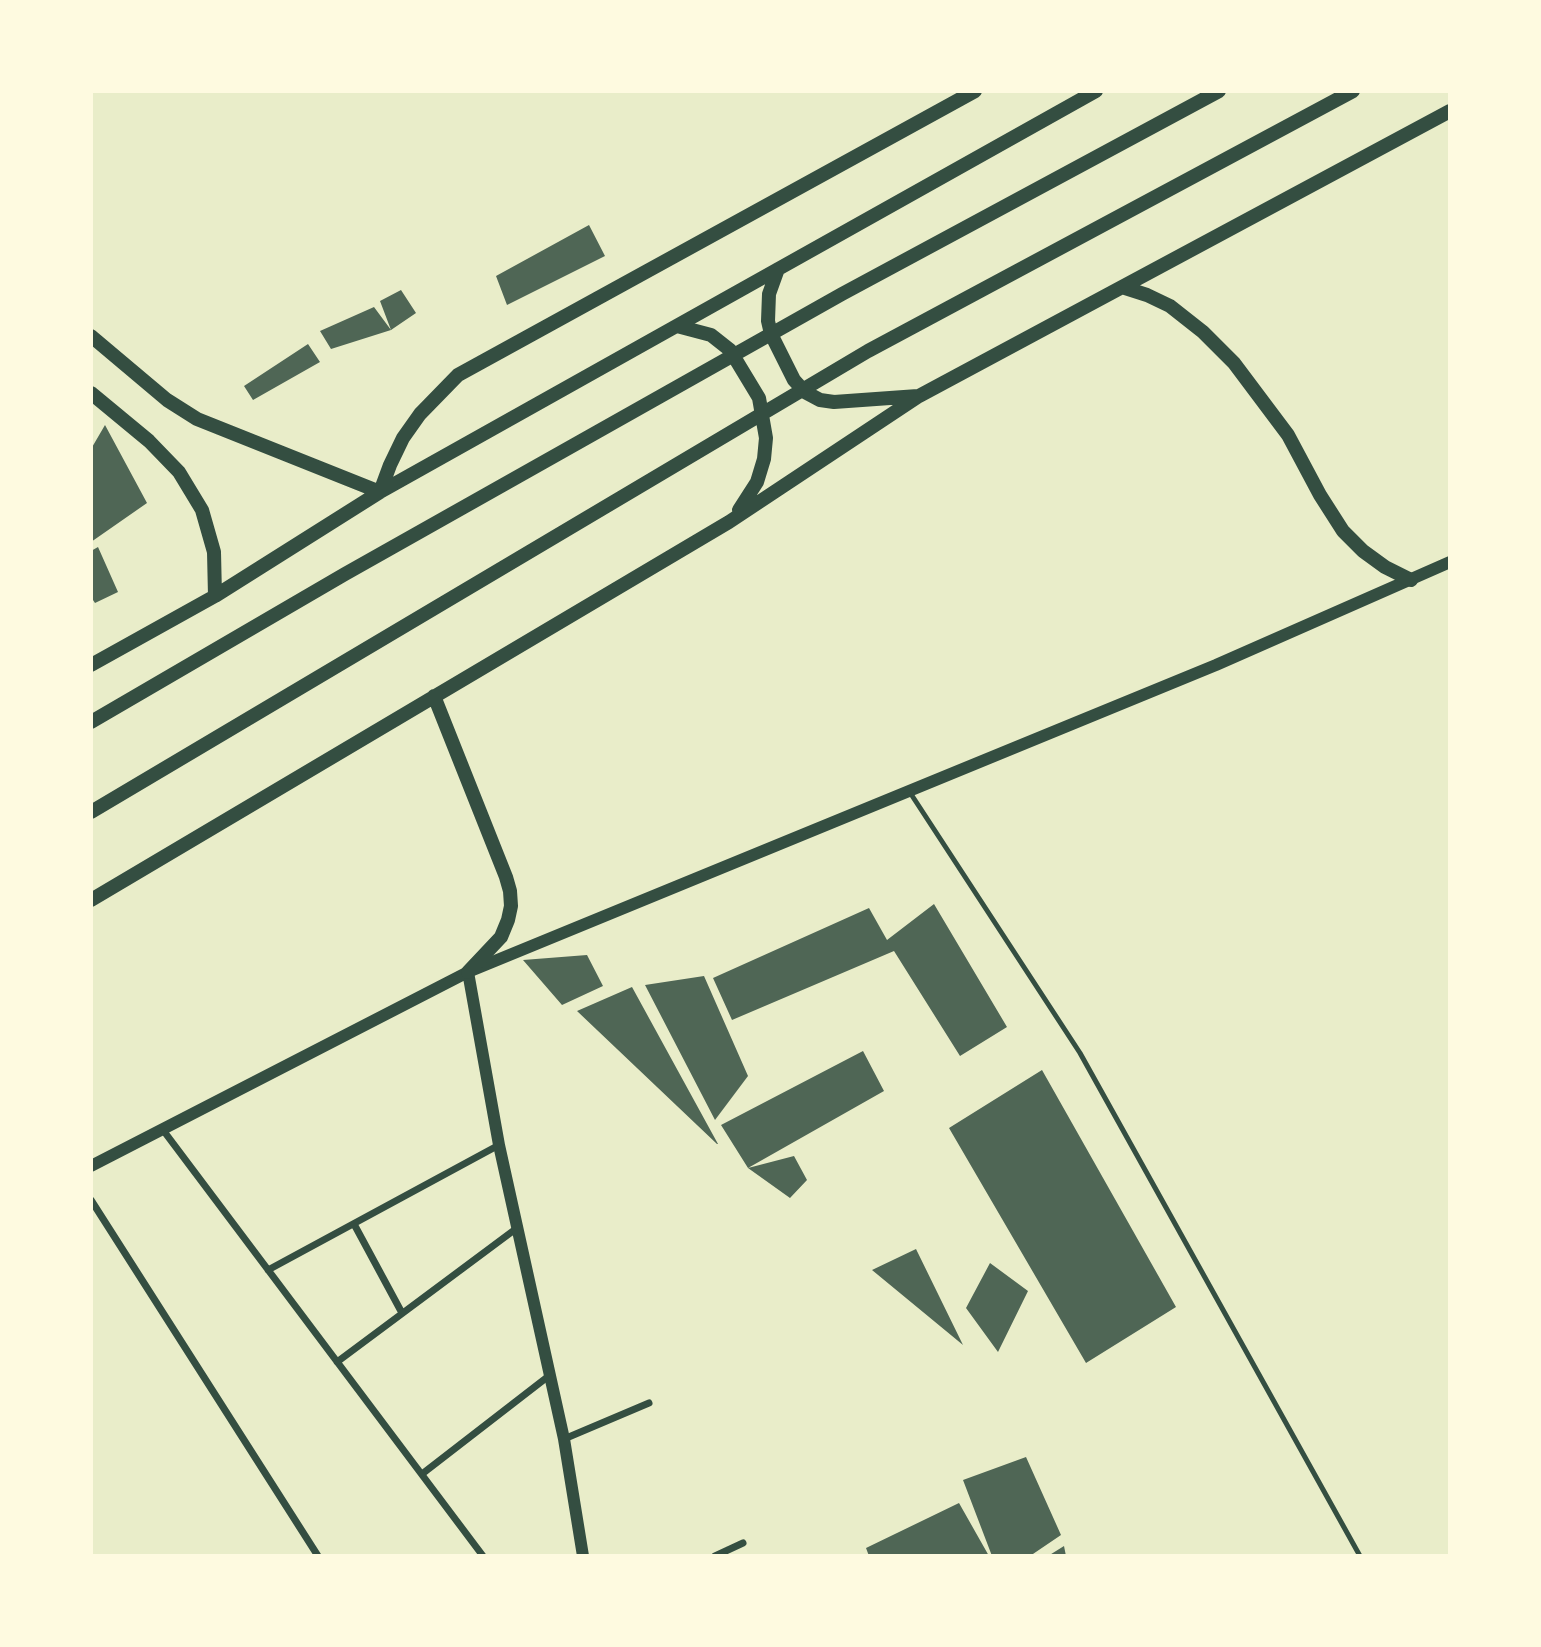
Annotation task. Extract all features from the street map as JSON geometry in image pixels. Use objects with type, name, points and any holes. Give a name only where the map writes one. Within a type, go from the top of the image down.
[{"type":"main road","points":[[380,492],[390,465],[409,430],[438,394],[458,375],[975,91]]},
{"type":"main road","points":[[91,665],[215,596],[380,492],[1097,91]]},
{"type":"main road","points":[[91,722],[345,574],[842,294],[1219,91]]},
{"type":"main road","points":[[91,812],[868,351],[1353,91]]},
{"type":"main road","points":[[91,900],[729,522],[919,396],[1450,111]]},
{"type":"main road","points":[[779,269],[772,281],[767,308],[771,334],[794,380],[805,392],[820,400],[834,402],[919,396]]},
{"type":"main road","points":[[1122,287],[1170,306],[1203,332],[1241,372],[1288,435],[1325,504],[1343,531],[1363,551],[1385,567],[1411,580]]},
{"type":"main road","points":[[677,326],[711,335],[730,350],[759,398],[766,438],[764,459],[757,482],[745,504],[729,522]]},
{"type":"main road","points":[[91,336],[167,400],[197,419],[380,492]]},
{"type":"main road","points":[[91,393],[149,441],[179,472],[202,510],[211,541],[214,552],[215,596]]},
{"type":"main road","points":[[435,696],[510,891],[511,906],[501,937],[468,972]]},
{"type":"street","points":[[91,1166],[468,972],[1216,665],[1450,562]]},
{"type":"street","points":[[468,972],[499,1145],[564,1439],[583,1556]]},
{"type":"street","points":[[163,1130],[483,1556]]},
{"type":"street","points":[[268,1270],[499,1145]]},
{"type":"street","points":[[91,1200],[318,1556]]},
{"type":"street","points":[[354,1224],[402,1313]]},
{"type":"street","points":[[337,1362],[517,1228]]},
{"type":"street","points":[[422,1474],[550,1375]]},
{"type":"street","points":[[564,1439],[649,1403]]},
{"type":"street","points":[[715,1556],[743,1543]]},
{"type":"lane","points":[[909,791],[1080,1053],[1360,1556]]},
{"type":"building","points":[[589,225],[605,256],[507,305],[496,276]]},
{"type":"building","points":[[401,290],[416,313],[391,330],[380,301]]},
{"type":"building","points":[[374,307],[391,330],[331,349],[320,331]]},
{"type":"building","points":[[308,344],[320,362],[253,400],[244,386]]},
{"type":"building","points":[[105,425],[147,503],[91,542],[91,449]]},
{"type":"building","points":[[98,547],[118,592],[95,603],[91,597],[91,551]]},
{"type":"building","points":[[934,904],[1007,1027],[960,1056],[894,951],[732,1020],[713,978],[869,908],[887,940]]},
{"type":"building","points":[[587,955],[603,986],[562,1005],[523,960]]},
{"type":"building","points":[[704,976],[748,1076],[715,1120],[645,985]]},
{"type":"building","points":[[632,987],[718,1144],[577,1011]]},
{"type":"building","points":[[863,1051],[884,1091],[748,1168],[721,1125]]},
{"type":"building","points":[[1042,1070],[1176,1307],[1086,1363],[949,1128]]},
{"type":"building","points":[[794,1156],[807,1180],[790,1198],[748,1168]]},
{"type":"building","points":[[916,1249],[963,1345],[872,1270]]},
{"type":"building","points":[[990,1263],[1028,1291],[998,1352],[966,1308]]},
{"type":"building","points":[[1026,1457],[1061,1535],[1030,1556],[992,1556],[963,1480]]},
{"type":"building","points":[[959,1503],[989,1556],[869,1556],[866,1548]]},
{"type":"building","points":[[1064,1546],[1066,1556],[1048,1556]]}]
